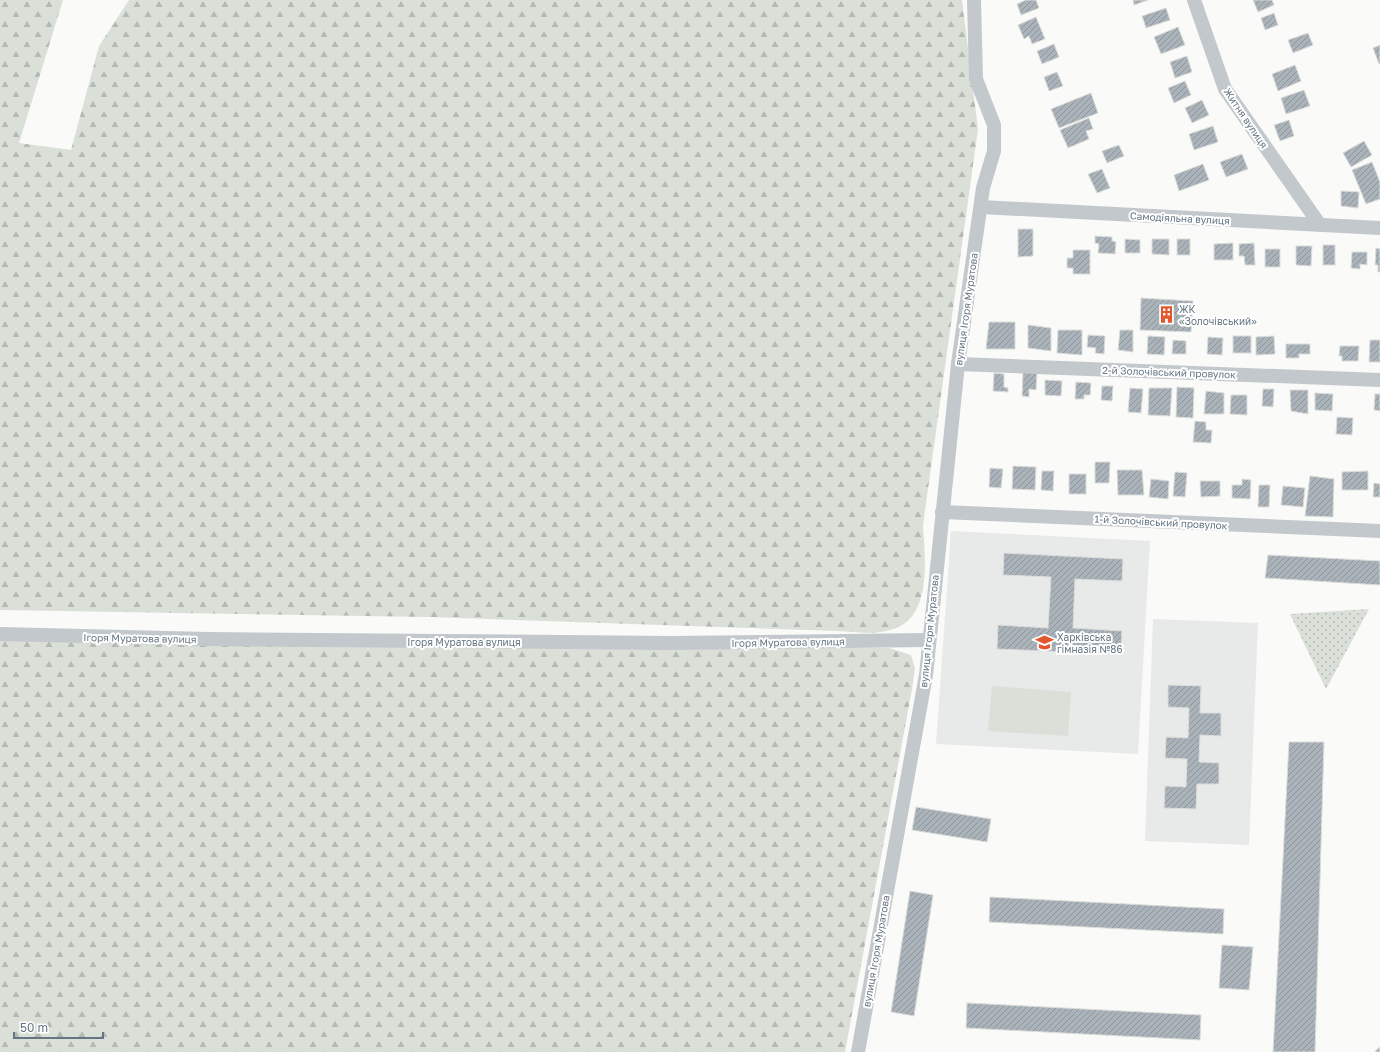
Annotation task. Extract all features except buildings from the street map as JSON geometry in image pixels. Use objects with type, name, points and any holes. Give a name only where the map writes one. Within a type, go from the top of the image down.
[{"type":"street","name":"вулиця Ігоря Муратова","points":[[858,1052],[924,682],[958,364],[980,207],[996,138],[994,125],[976,79],[974,0]]},
{"type":"street","name":"Житня вулиця","points":[[1194,0],[1225,89],[1320,225]]},
{"type":"street","name":"Самодіяльна вулиця","points":[[980,207],[1380,228]]},
{"type":"street","name":"2-й Золочівський провулок","points":[[958,364],[1380,380]]},
{"type":"street","name":"1-й Золочівський провулок","points":[[942,512],[1380,531]]},
{"type":"street","name":"Ігоря Муратова вулиця","points":[[0,634],[208,639],[662,643],[929,640]]},
{"type":"shaded area","name":"Харківська гімназія №86","points":[[951,531],[1150,541],[1138,754],[936,744]]},
{"type":"shaded area","points":[[1153,619],[1258,623],[1249,845],[1145,841]]},
{"type":"green space","points":[[0,0],[63,0],[19,143],[71,150],[99,46],[129,0],[962,0],[978,129],[923,525],[925,570],[923,586],[920,601],[914,614],[904,624],[890,630],[884,632],[864,633],[429,617],[0,610]]},
{"type":"green space","points":[[1369,609],[1326,689],[1290,614]]},
{"type":"green space","points":[[0,637],[284,644],[889,648],[911,655],[915,668],[912,689],[845,1052],[0,1052]]},
{"type":"green space","points":[[992,686],[1071,692],[1068,736],[988,731]]},
{"type":"place","name":"ЖК «Золочівський»","points":[[1166,315]]},
{"type":"place","name":"Харківська гімназія №86","points":[[1044,643]]}]
